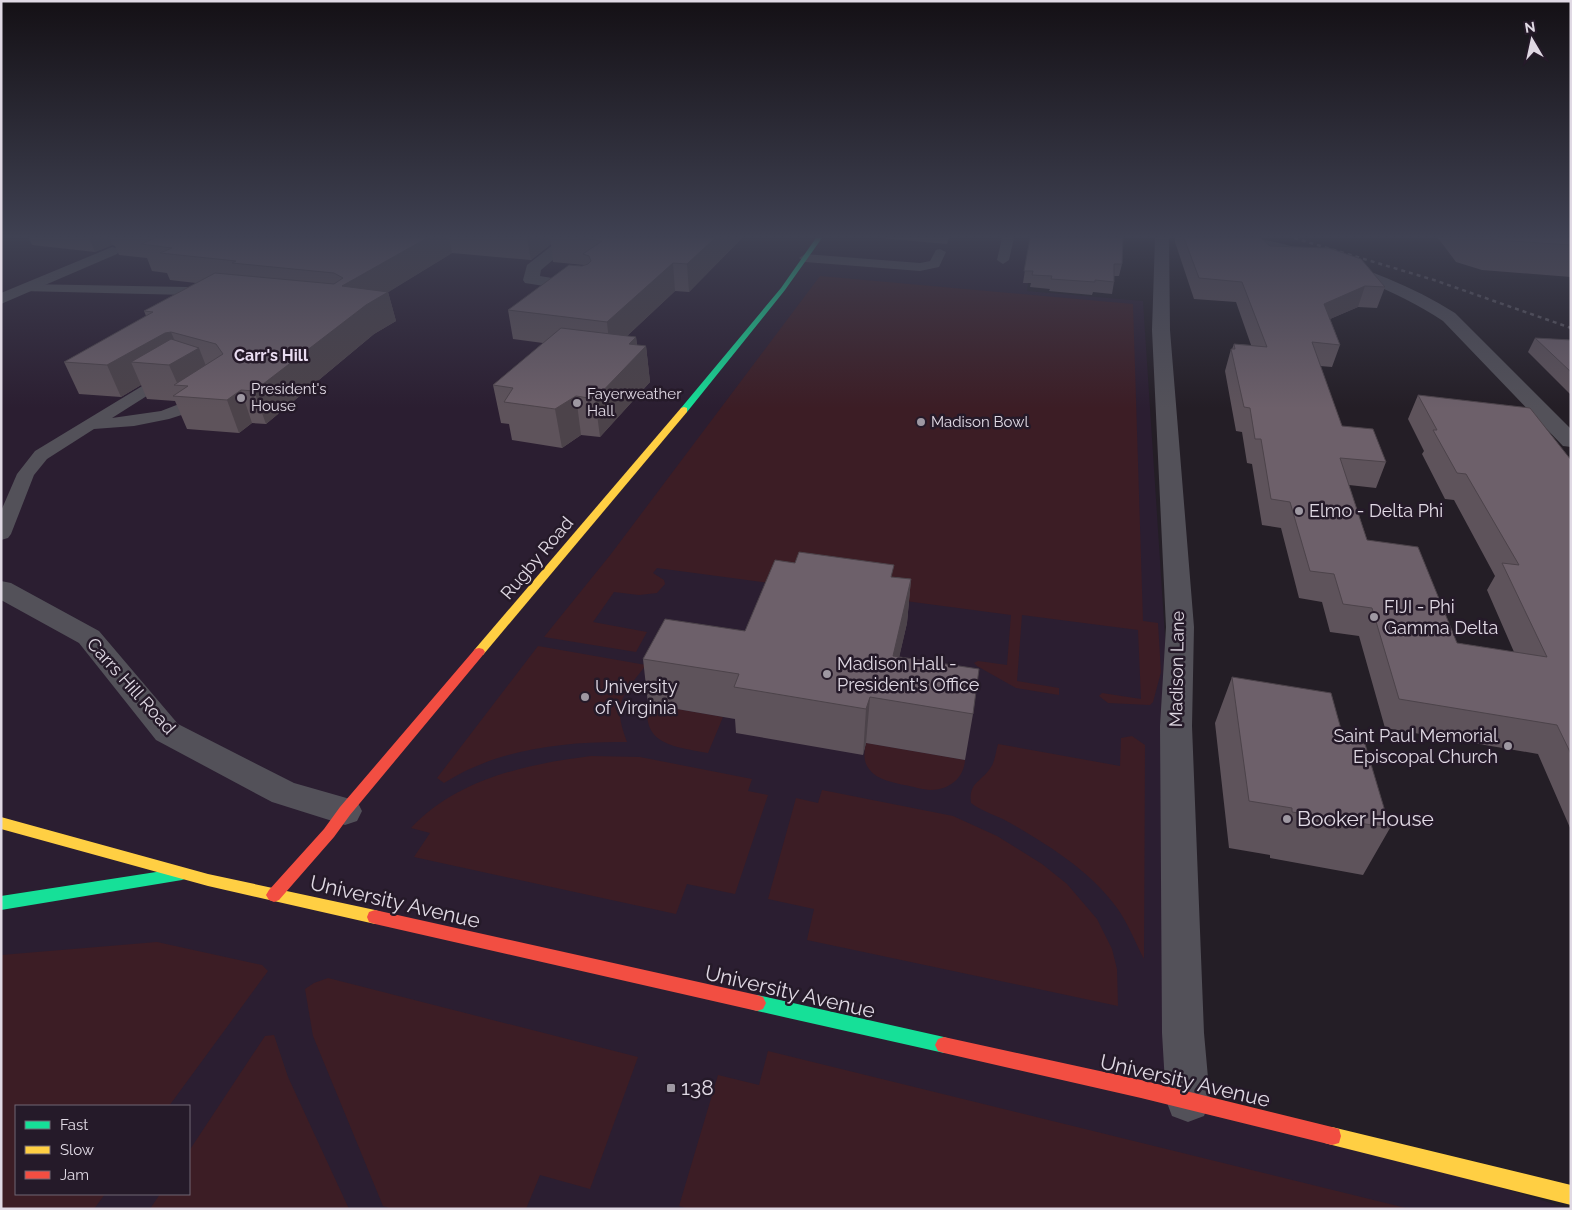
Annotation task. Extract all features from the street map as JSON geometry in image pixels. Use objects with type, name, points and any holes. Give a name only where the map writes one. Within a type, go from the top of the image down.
[{"type":"main road","name":"Rugby Road","points":[[274,895],[330,834],[345,811],[671,426],[776,294]]},
{"type":"main road","name":"University Avenue","points":[[1,823],[182,874],[1188,1100],[1571,1195]]},
{"type":"main road","points":[[1,903],[182,874]]},
{"type":"street","name":"Madison Lane","points":[[1161,294],[1161,330],[1180,627],[1176,726],[1183,1033],[1188,1100]]},
{"type":"street","points":[[1411,294],[1432,304],[1463,330],[1571,441]]},
{"type":"street","name":"Carrs Hill Road","points":[[1,589],[89,637],[167,732],[284,793],[345,811]]},
{"type":"lane","points":[[221,294],[226,295]]},
{"type":"lane","points":[[1,534],[26,474],[41,455],[183,368]]},
{"type":"lane","points":[[89,425],[156,418],[174,414],[188,409],[216,392]]},
{"type":"shaded area","name":"University of Virginia","points":[[1,294],[1067,294],[1143,301],[1195,1094],[1571,1209],[1,1209]]},
{"type":"shaded area","points":[[806,294],[1026,294],[1133,304],[1143,621],[1158,623],[1161,672],[1153,702],[1150,705],[1108,703],[1099,696],[1102,693],[1141,699],[1138,630],[1022,615],[1017,681],[1059,688],[1059,695],[1016,688],[974,663],[978,661],[1007,665],[1011,615],[657,568],[653,573],[664,580],[665,584],[657,593],[639,595],[614,592],[593,622],[647,632],[636,652],[544,637],[611,554]]},
{"type":"shaded area","points":[[538,646],[646,665],[622,700],[620,718],[627,742],[580,743],[532,749],[486,762],[444,783],[437,778]]},
{"type":"shaded area","points":[[648,704],[723,717],[708,753],[674,746],[656,736],[650,729],[647,718]]},
{"type":"shaded area","points":[[1132,736],[1145,745],[1144,959],[1121,914],[1095,882],[1069,861],[1027,833],[971,803],[972,790],[991,767],[998,744],[1120,766],[1121,738]]},
{"type":"shaded area","points":[[866,743],[965,760],[964,766],[959,777],[944,788],[931,790],[895,783],[880,778],[869,769],[864,757]]},
{"type":"shaded area","points":[[591,756],[640,757],[752,779],[748,791],[768,795],[735,894],[687,884],[676,914],[414,857],[430,833],[411,828],[429,811],[450,797],[471,786],[518,769]]},
{"type":"shaded area","points":[[822,790],[953,816],[997,836],[1042,864],[1067,884],[1097,919],[1112,949],[1117,969],[1118,1006],[807,940],[814,909],[768,899],[796,798],[818,803]]},
{"type":"shaded area","points":[[157,942],[262,965],[268,971],[170,1105],[15,1105],[15,1195],[104,1195],[94,1209],[1,1209],[1,955]]},
{"type":"shaded area","points":[[328,978],[638,1057],[590,1189],[540,1175],[526,1209],[393,1209],[383,1206],[313,1036],[305,989],[314,983]]},
{"type":"shaded area","points":[[274,1035],[288,1077],[349,1209],[150,1209],[159,1195],[190,1195],[190,1149],[265,1036]]},
{"type":"shaded area","points":[[768,1051],[1410,1209],[689,1209],[679,1206],[718,1075],[759,1085]]},
{"type":"building","points":[[175,294],[384,294],[366,305],[254,391],[241,390],[227,400],[173,396],[188,386],[174,385],[223,354],[216,344],[171,332],[165,333],[107,365],[64,362],[153,312],[144,311]]},
{"type":"building","points":[[529,294],[638,294],[607,322],[508,310]]},
{"type":"building","points":[[1247,294],[1346,294],[1324,304],[1340,345],[1312,342],[1342,426],[1373,429],[1386,462],[1340,458],[1367,540],[1418,547],[1457,643],[1547,657],[1502,563],[1519,565],[1466,474],[1457,473],[1433,430],[1437,430],[1418,395],[1530,408],[1571,460],[1571,754],[1557,725],[1399,699],[1372,608],[1343,604],[1334,574],[1310,571],[1290,502],[1271,499],[1261,439],[1255,439],[1250,408],[1244,407],[1231,349],[1235,349],[1234,344],[1267,347]]},
{"type":"building","points":[[561,328],[636,337],[629,344],[646,346],[595,399],[576,396],[555,409],[504,402],[513,388],[493,385]]},
{"type":"building","points":[[1535,338],[1571,340],[1571,372]]},
{"type":"building","points":[[171,339],[199,348],[169,365],[131,362]]},
{"type":"building","points":[[799,552],[894,565],[891,577],[911,579],[893,656],[979,669],[973,714],[870,697],[866,709],[734,687],[739,674],[643,659],[665,619],[745,631],[775,560],[795,563]]},
{"type":"building","points":[[1232,677],[1331,693],[1344,740],[1365,744],[1390,828],[1292,812],[1292,808],[1249,801]]},
{"type":"railway","points":[[1475,294],[1571,328]]},
{"type":"traffic: fast","points":[[684,410],[779,294]]},
{"type":"traffic: fast","points":[[1,903],[182,874]]},
{"type":"traffic: fast","points":[[757,1003],[944,1045]]},
{"type":"traffic: slow","points":[[479,652],[684,410]]},
{"type":"traffic: slow","points":[[1,823],[208,880],[375,917]]},
{"type":"traffic: slow","points":[[1332,1136],[1571,1195]]},
{"type":"traffic: jam","points":[[274,895],[329,833],[345,811],[479,652]]},
{"type":"traffic: jam","points":[[375,917],[757,1003]]},
{"type":"traffic: jam","points":[[944,1045],[1141,1089],[1332,1136]]},
{"type":"place","name":"President's House","points":[[241,398]]},
{"type":"place","name":"Fayerweather Hall","points":[[577,403]]},
{"type":"place","name":"Madison Bowl","points":[[921,422]]},
{"type":"place","name":"Elmo - Delta Phi","points":[[1299,511]]},
{"type":"place","name":"FIJI - Phi Gamma Delta","points":[[1374,617]]},
{"type":"place","name":"Madison Hall - President's Office","points":[[827,674]]},
{"type":"place","name":"University of Virginia","points":[[585,697]]},
{"type":"place","name":"Saint Paul Memorial Episcopal Church","points":[[1508,746]]},
{"type":"place","name":"Booker House","points":[[1287,819]]},
{"type":"place","name":"138","points":[[671,1088]]},
{"type":"district","name":"Carr's Hill","points":[[271,355]]}]
